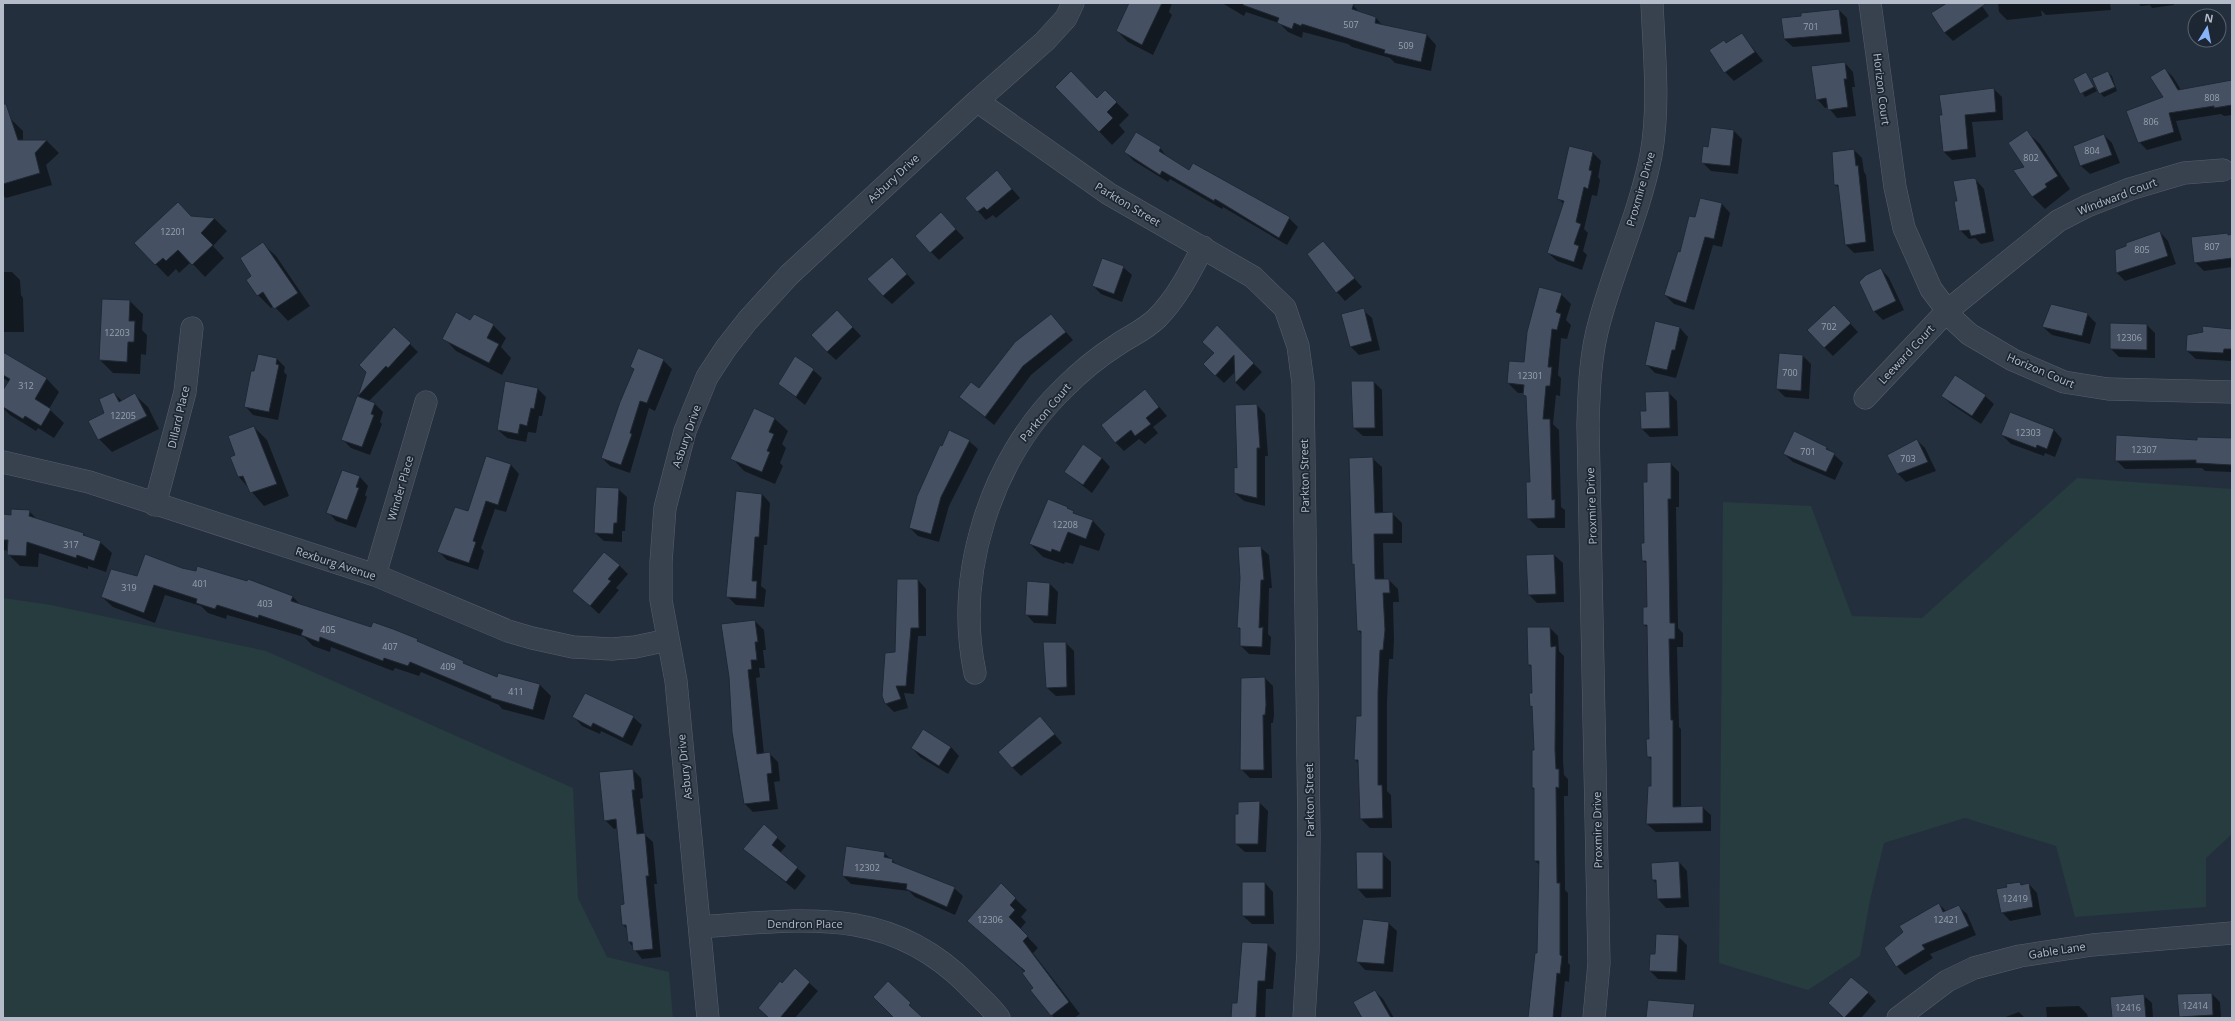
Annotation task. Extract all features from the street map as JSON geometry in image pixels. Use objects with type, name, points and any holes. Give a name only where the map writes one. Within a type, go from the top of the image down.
[{"type":"street","name":"Asbury Drive","points":[[708,1018],[676,681],[661,600],[661,562],[665,508],[686,431],[707,377],[744,326],[789,275],[977,100],[1045,41],[1066,18],[1073,3]]},
{"type":"street","name":"Proxmire Drive","points":[[1594,1018],[1599,963],[1588,425],[1590,381],[1599,321],[1642,191],[1651,155],[1654,130],[1652,3]]},
{"type":"street","name":"Horizon Court","points":[[1870,3],[1895,187],[1904,228],[1922,271],[1946,311],[1970,334],[2013,360],[2064,382],[2108,390],[2232,392]]},
{"type":"street","name":"Parkton Street","points":[[977,100],[1109,194],[1253,277],[1285,308],[1298,346],[1303,383],[1310,835],[1308,951],[1304,1018]]},
{"type":"street","name":"Windward Court","points":[[1946,311],[2040,233],[2058,221],[2087,206],[2130,189],[2184,172],[2224,170]]},
{"type":"street","name":"Parkton Court","points":[[975,673],[970,632],[973,570],[983,522],[1009,459],[1030,427],[1062,389],[1095,361],[1157,318],[1183,285],[1202,247]]},
{"type":"street","name":"Leeward Court","points":[[1865,398],[1946,311]]},
{"type":"street","name":"Dillard Place","points":[[155,505],[185,392],[192,328]]},
{"type":"street","name":"Winder Place","points":[[375,575],[426,402]]},
{"type":"street","name":"Rexburg Avenue","points":[[3,462],[89,482],[155,505],[375,575],[508,631],[573,647],[612,650],[636,647],[668,640]]},
{"type":"street","name":"Dendron Place","points":[[700,927],[794,921],[833,921],[865,925],[914,943],[938,959],[960,977],[994,1010],[999,1018]]},
{"type":"street","name":"Gable Lane","points":[[1898,1018],[1946,981],[1974,968],[2020,956],[2092,945],[2232,933]]},
{"type":"green space","points":[[2077,478],[2232,489],[2232,834],[2206,858],[2206,907],[2075,917],[2056,846],[1965,818],[1884,843],[1870,900],[1860,956],[1808,990],[1719,963],[1723,502],[1811,506],[1852,616],[1922,618]]},
{"type":"green space","points":[[3,598],[51,605],[266,651],[573,788],[578,898],[607,957],[669,972],[673,1018],[3,1018]]},
{"type":"building","points":[[1129,3],[1162,3],[1142,45],[1116,31]]},
{"type":"building","points":[[1243,3],[1354,3],[1352,9],[1376,17],[1375,23],[1427,34],[1421,62],[1384,53],[1385,50],[1302,24],[1301,26],[1294,23],[1292,29],[1277,23],[1279,18],[1243,5]]},
{"type":"building","points":[[1947,3],[1987,3],[1944,33],[1931,13]]},
{"type":"building","points":[[1839,9],[1842,34],[1784,39],[1781,18],[1801,16],[1801,13]]},
{"type":"building","points":[[1742,33],[1755,52],[1724,73],[1709,50],[1724,40],[1726,43]]},
{"type":"building","points":[[1845,62],[1847,79],[1844,79],[1848,107],[1828,110],[1826,98],[1816,100],[1811,66]]},
{"type":"building","points":[[2165,68],[2178,90],[2232,80],[2232,105],[2214,108],[2214,106],[2169,113],[2174,132],[2138,143],[2126,111],[2163,97],[2150,77]]},
{"type":"building","points":[[1071,71],[1097,98],[1105,90],[1117,102],[1107,112],[1113,118],[1099,132],[1055,87]]},
{"type":"building","points":[[2108,71],[2115,87],[2099,94],[2092,78]]},
{"type":"building","points":[[2086,72],[2094,87],[2080,94],[2073,79]]},
{"type":"building","points":[[1994,88],[1996,112],[1965,115],[1968,149],[1943,152],[1939,115],[1942,115],[1939,95]]},
{"type":"building","points":[[3,104],[6,104],[18,140],[47,140],[35,153],[40,173],[3,184]]},
{"type":"building","points":[[1711,127],[1734,130],[1730,166],[1701,163],[1703,146],[1708,147]]},
{"type":"building","points":[[2027,130],[2058,176],[2045,184],[2047,187],[2032,197],[2013,170],[2024,167],[2008,143]]},
{"type":"building","points":[[1136,132],[1161,147],[1159,151],[1189,170],[1193,163],[1290,217],[1279,238],[1215,199],[1214,201],[1162,171],[1160,175],[1124,152]]},
{"type":"building","points":[[2104,134],[2112,155],[2080,166],[2073,146]]},
{"type":"building","points":[[1569,146],[1593,152],[1589,170],[1592,171],[1588,189],[1584,187],[1576,222],[1581,224],[1574,244],[1579,246],[1574,262],[1547,253],[1564,201],[1557,199]]},
{"type":"building","points":[[1854,149],[1856,166],[1858,165],[1866,242],[1845,245],[1838,185],[1834,185],[1832,152]]},
{"type":"building","points":[[997,170],[1012,189],[987,210],[984,207],[977,212],[965,198]]},
{"type":"building","points":[[1973,178],[1976,179],[1986,233],[1971,236],[1969,230],[1959,231],[1954,201],[1957,201],[1953,181]]},
{"type":"building","points":[[1700,198],[1722,203],[1714,239],[1705,237],[1686,303],[1664,295],[1678,251],[1680,252],[1689,216],[1695,217]]},
{"type":"building","points":[[178,202],[191,216],[215,218],[201,233],[213,245],[192,265],[178,250],[166,261],[163,258],[155,265],[134,243]]},
{"type":"building","points":[[941,212],[956,229],[930,253],[915,236]]},
{"type":"building","points":[[2160,231],[2168,256],[2116,273],[2115,250],[2126,246],[2126,243]]},
{"type":"building","points":[[2228,233],[2228,235],[2232,234],[2232,258],[2194,263],[2191,237]]},
{"type":"building","points":[[1323,241],[1355,278],[1336,293],[1307,254]]},
{"type":"building","points":[[263,242],[298,293],[274,309],[263,292],[257,296],[246,280],[251,276],[240,258]]},
{"type":"building","points":[[892,257],[907,274],[883,296],[867,279]]},
{"type":"building","points":[[1102,258],[1124,266],[1114,294],[1092,286]]},
{"type":"building","points":[[1881,268],[1896,301],[1873,312],[1859,282],[1866,275]]},
{"type":"building","points":[[1539,287],[1562,293],[1556,312],[1561,314],[1557,330],[1552,329],[1548,367],[1552,367],[1550,386],[1546,386],[1543,419],[1550,419],[1552,500],[1555,499],[1555,518],[1527,519],[1526,482],[1530,482],[1526,396],[1523,395],[1524,385],[1507,383],[1509,361],[1524,362],[1527,332]]},
{"type":"building","points":[[102,299],[130,300],[129,321],[135,321],[134,342],[128,342],[127,362],[99,360]]},
{"type":"building","points":[[2051,304],[2088,313],[2082,336],[2042,327]]},
{"type":"building","points":[[1834,305],[1851,323],[1824,348],[1807,330]]},
{"type":"building","points":[[1364,308],[1372,341],[1350,347],[1341,314]]},
{"type":"building","points":[[837,310],[853,327],[827,352],[811,335]]},
{"type":"building","points":[[456,312],[470,320],[474,314],[494,324],[487,338],[499,344],[489,363],[442,339]]},
{"type":"building","points":[[1051,314],[1066,332],[1023,366],[985,417],[959,397],[971,382],[979,388],[1015,342]]},
{"type":"building","points":[[1655,321],[1680,327],[1675,350],[1672,350],[1667,370],[1645,365]]},
{"type":"building","points":[[2110,323],[2147,324],[2147,350],[2110,349]]},
{"type":"building","points":[[1217,325],[1254,363],[1235,383],[1234,355],[1215,376],[1203,364],[1214,353],[1202,342]]},
{"type":"building","points":[[2202,326],[2232,329],[2232,349],[2224,349],[2223,353],[2186,351],[2187,335],[2203,332]]},
{"type":"building","points":[[394,327],[411,343],[388,368],[386,366],[358,396],[366,372],[359,365]]},
{"type":"building","points":[[638,348],[664,359],[647,403],[640,401],[630,433],[632,434],[621,465],[601,458],[620,402],[634,369],[630,367]]},
{"type":"building","points":[[3,352],[47,378],[35,399],[51,409],[41,426],[25,416],[23,419],[3,407],[3,390],[10,379],[3,375]]},
{"type":"building","points":[[1779,353],[1803,355],[1801,391],[1776,389]]},
{"type":"building","points":[[258,354],[277,358],[276,364],[279,365],[269,412],[244,407],[251,371],[254,371]]},
{"type":"building","points":[[795,356],[814,369],[796,397],[778,384]]},
{"type":"building","points":[[1955,375],[1986,395],[1972,416],[1941,396]]},
{"type":"building","points":[[505,381],[538,388],[534,409],[531,408],[527,426],[520,424],[518,434],[497,430]]},
{"type":"building","points":[[1351,381],[1374,381],[1375,428],[1353,428]]},
{"type":"building","points":[[1145,389],[1159,407],[1146,418],[1151,424],[1135,436],[1131,430],[1115,443],[1101,425]]},
{"type":"building","points":[[1669,391],[1670,428],[1641,429],[1640,411],[1646,411],[1645,392]]},
{"type":"building","points":[[114,392],[119,402],[135,393],[147,416],[98,440],[88,421],[104,413],[99,399]]},
{"type":"building","points":[[357,396],[375,403],[371,414],[374,415],[362,447],[341,440]]},
{"type":"building","points":[[1257,404],[1260,448],[1257,448],[1257,498],[1234,493],[1234,467],[1237,468],[1235,405]]},
{"type":"building","points":[[754,408],[775,418],[769,432],[774,434],[767,451],[770,452],[762,472],[730,459]]},
{"type":"building","points":[[2010,412],[2054,429],[2047,449],[2037,445],[2036,448],[2001,435]]},
{"type":"building","points":[[254,426],[277,484],[250,493],[243,476],[238,477],[230,457],[235,455],[228,436]]},
{"type":"building","points":[[949,430],[970,440],[941,497],[931,534],[909,528],[917,496],[940,445],[942,446]]},
{"type":"building","points":[[1794,431],[1827,447],[1826,449],[1835,453],[1826,472],[1783,454]]},
{"type":"building","points":[[2116,435],[2197,440],[2197,437],[2232,438],[2232,465],[2196,463],[2196,460],[2115,461]]},
{"type":"building","points":[[1917,439],[1928,462],[1897,474],[1887,455]]},
{"type":"building","points":[[1083,444],[1102,458],[1083,485],[1064,472]]},
{"type":"building","points":[[486,456],[511,464],[498,505],[486,501],[473,541],[476,542],[469,563],[437,552],[455,507],[468,511]]},
{"type":"building","points":[[1373,457],[1375,513],[1393,512],[1393,534],[1374,534],[1375,579],[1389,579],[1390,593],[1383,593],[1385,630],[1383,650],[1380,650],[1378,692],[1378,785],[1382,785],[1383,818],[1360,819],[1358,760],[1354,760],[1356,716],[1361,716],[1361,631],[1357,631],[1354,564],[1352,565],[1349,458]]},
{"type":"building","points":[[1671,462],[1671,499],[1668,499],[1670,623],[1675,623],[1675,639],[1669,639],[1671,720],[1673,720],[1673,807],[1703,806],[1703,823],[1646,824],[1648,786],[1651,786],[1651,757],[1647,757],[1646,739],[1649,739],[1647,625],[1643,625],[1643,607],[1647,607],[1646,561],[1642,561],[1641,543],[1644,543],[1643,482],[1647,482],[1647,463]]},
{"type":"building","points":[[342,470],[360,476],[356,487],[359,488],[347,520],[326,513]]},
{"type":"building","points":[[596,487],[619,488],[617,523],[614,523],[613,534],[594,533]]},
{"type":"building","points":[[736,491],[762,494],[759,537],[755,537],[752,581],[757,581],[756,599],[726,597]]},
{"type":"building","points":[[1048,499],[1068,507],[1067,508],[1074,511],[1073,513],[1093,520],[1086,539],[1068,532],[1060,552],[1052,549],[1051,552],[1029,544]]},
{"type":"building","points":[[11,509],[30,510],[29,516],[84,533],[83,535],[101,541],[94,561],[77,555],[76,558],[27,542],[26,556],[7,555],[8,540],[3,540],[3,514],[11,515]]},
{"type":"building","points":[[1261,546],[1264,580],[1261,580],[1259,628],[1263,627],[1262,647],[1240,646],[1240,628],[1237,628],[1240,578],[1238,547]]},
{"type":"building","points":[[604,552],[620,565],[608,579],[611,581],[590,606],[572,591]]},
{"type":"building","points":[[145,554],[182,568],[196,571],[197,566],[247,581],[248,579],[293,596],[291,601],[371,627],[373,622],[393,629],[464,661],[463,663],[497,677],[498,673],[540,684],[533,710],[491,698],[491,696],[410,662],[408,666],[384,658],[383,661],[320,637],[319,642],[301,635],[303,630],[259,615],[258,618],[217,605],[215,609],[196,603],[197,599],[154,585],[144,613],[101,597],[111,569],[137,576]]},
{"type":"building","points":[[1554,554],[1556,594],[1528,595],[1526,555]]},
{"type":"building","points":[[897,579],[918,579],[919,628],[911,628],[906,686],[896,686],[901,699],[885,704],[882,696],[885,653],[895,652]]},
{"type":"building","points":[[1027,581],[1050,583],[1048,616],[1025,615]]},
{"type":"building","points":[[755,620],[758,642],[755,642],[757,660],[751,660],[752,669],[748,670],[757,754],[770,752],[772,773],[767,774],[770,801],[744,804],[732,732],[729,677],[721,624]]},
{"type":"building","points":[[1527,627],[1550,627],[1551,647],[1556,646],[1555,750],[1556,769],[1559,769],[1559,788],[1556,787],[1557,883],[1560,883],[1560,955],[1562,956],[1560,974],[1557,973],[1553,1018],[1528,1018],[1535,953],[1537,953],[1539,861],[1534,861],[1534,788],[1532,788],[1532,750],[1534,750],[1532,706],[1530,707],[1529,693],[1532,693],[1531,665],[1528,665]]},
{"type":"building","points":[[1043,642],[1066,642],[1067,687],[1046,688]]},
{"type":"building","points":[[1265,677],[1266,705],[1265,715],[1263,715],[1264,770],[1240,770],[1241,678]]},
{"type":"building","points":[[585,693],[634,716],[623,738],[593,723],[591,727],[572,717]]},
{"type":"building","points":[[1040,716],[1055,734],[1012,768],[998,752]]},
{"type":"building","points":[[923,729],[951,747],[939,766],[911,748]]},
{"type":"building","points":[[633,769],[635,790],[632,790],[637,834],[645,833],[649,876],[646,876],[653,949],[633,951],[632,942],[628,942],[626,925],[622,925],[620,905],[624,904],[616,819],[604,821],[599,772]]},
{"type":"building","points":[[1260,801],[1258,844],[1235,844],[1235,814],[1238,814],[1238,802]]},
{"type":"building","points":[[764,824],[778,837],[772,845],[798,867],[786,882],[743,849]]},
{"type":"building","points":[[846,846],[885,852],[884,857],[893,859],[892,862],[955,887],[947,907],[906,889],[907,884],[842,876]]},
{"type":"building","points":[[1356,852],[1383,852],[1383,889],[1357,889]]},
{"type":"building","points":[[1679,861],[1681,898],[1657,899],[1656,880],[1652,880],[1651,863]]},
{"type":"building","points":[[1242,882],[1265,882],[1265,916],[1242,916]]},
{"type":"building","points":[[2020,882],[2021,885],[2029,883],[2033,907],[2001,913],[1996,889],[2007,887],[2006,884]]},
{"type":"building","points":[[1001,883],[1016,898],[1010,905],[1015,910],[1009,917],[1028,936],[1023,941],[1069,1002],[1051,1016],[1030,990],[1033,988],[1022,973],[1025,971],[967,921]]},
{"type":"building","points":[[1939,903],[1943,912],[1959,905],[1969,926],[1922,945],[1925,949],[1896,967],[1884,948],[1903,932],[1899,926]]},
{"type":"building","points":[[1363,919],[1389,922],[1384,964],[1356,962]]},
{"type":"building","points":[[1656,934],[1679,935],[1677,972],[1649,971],[1650,954],[1655,954]]},
{"type":"building","points":[[1242,942],[1268,943],[1265,981],[1258,981],[1256,1018],[1231,1018],[1232,1003],[1237,1003]]},
{"type":"building","points":[[795,968],[810,982],[780,1018],[769,1018],[758,1008],[780,981],[782,983]]},
{"type":"building","points":[[1851,977],[1869,992],[1844,1018],[1828,1003]]},
{"type":"building","points":[[888,981],[911,1003],[909,1005],[923,1018],[894,1018],[873,997]]},
{"type":"building","points":[[1375,990],[1391,1018],[1362,1018],[1353,1002]]},
{"type":"building","points":[[2212,993],[2213,1015],[2179,1017],[2177,994]]},
{"type":"building","points":[[2144,994],[2146,1018],[2112,1018],[2110,997]]},
{"type":"building","points":[[1648,1000],[1695,1004],[1693,1018],[1646,1018]]}]
